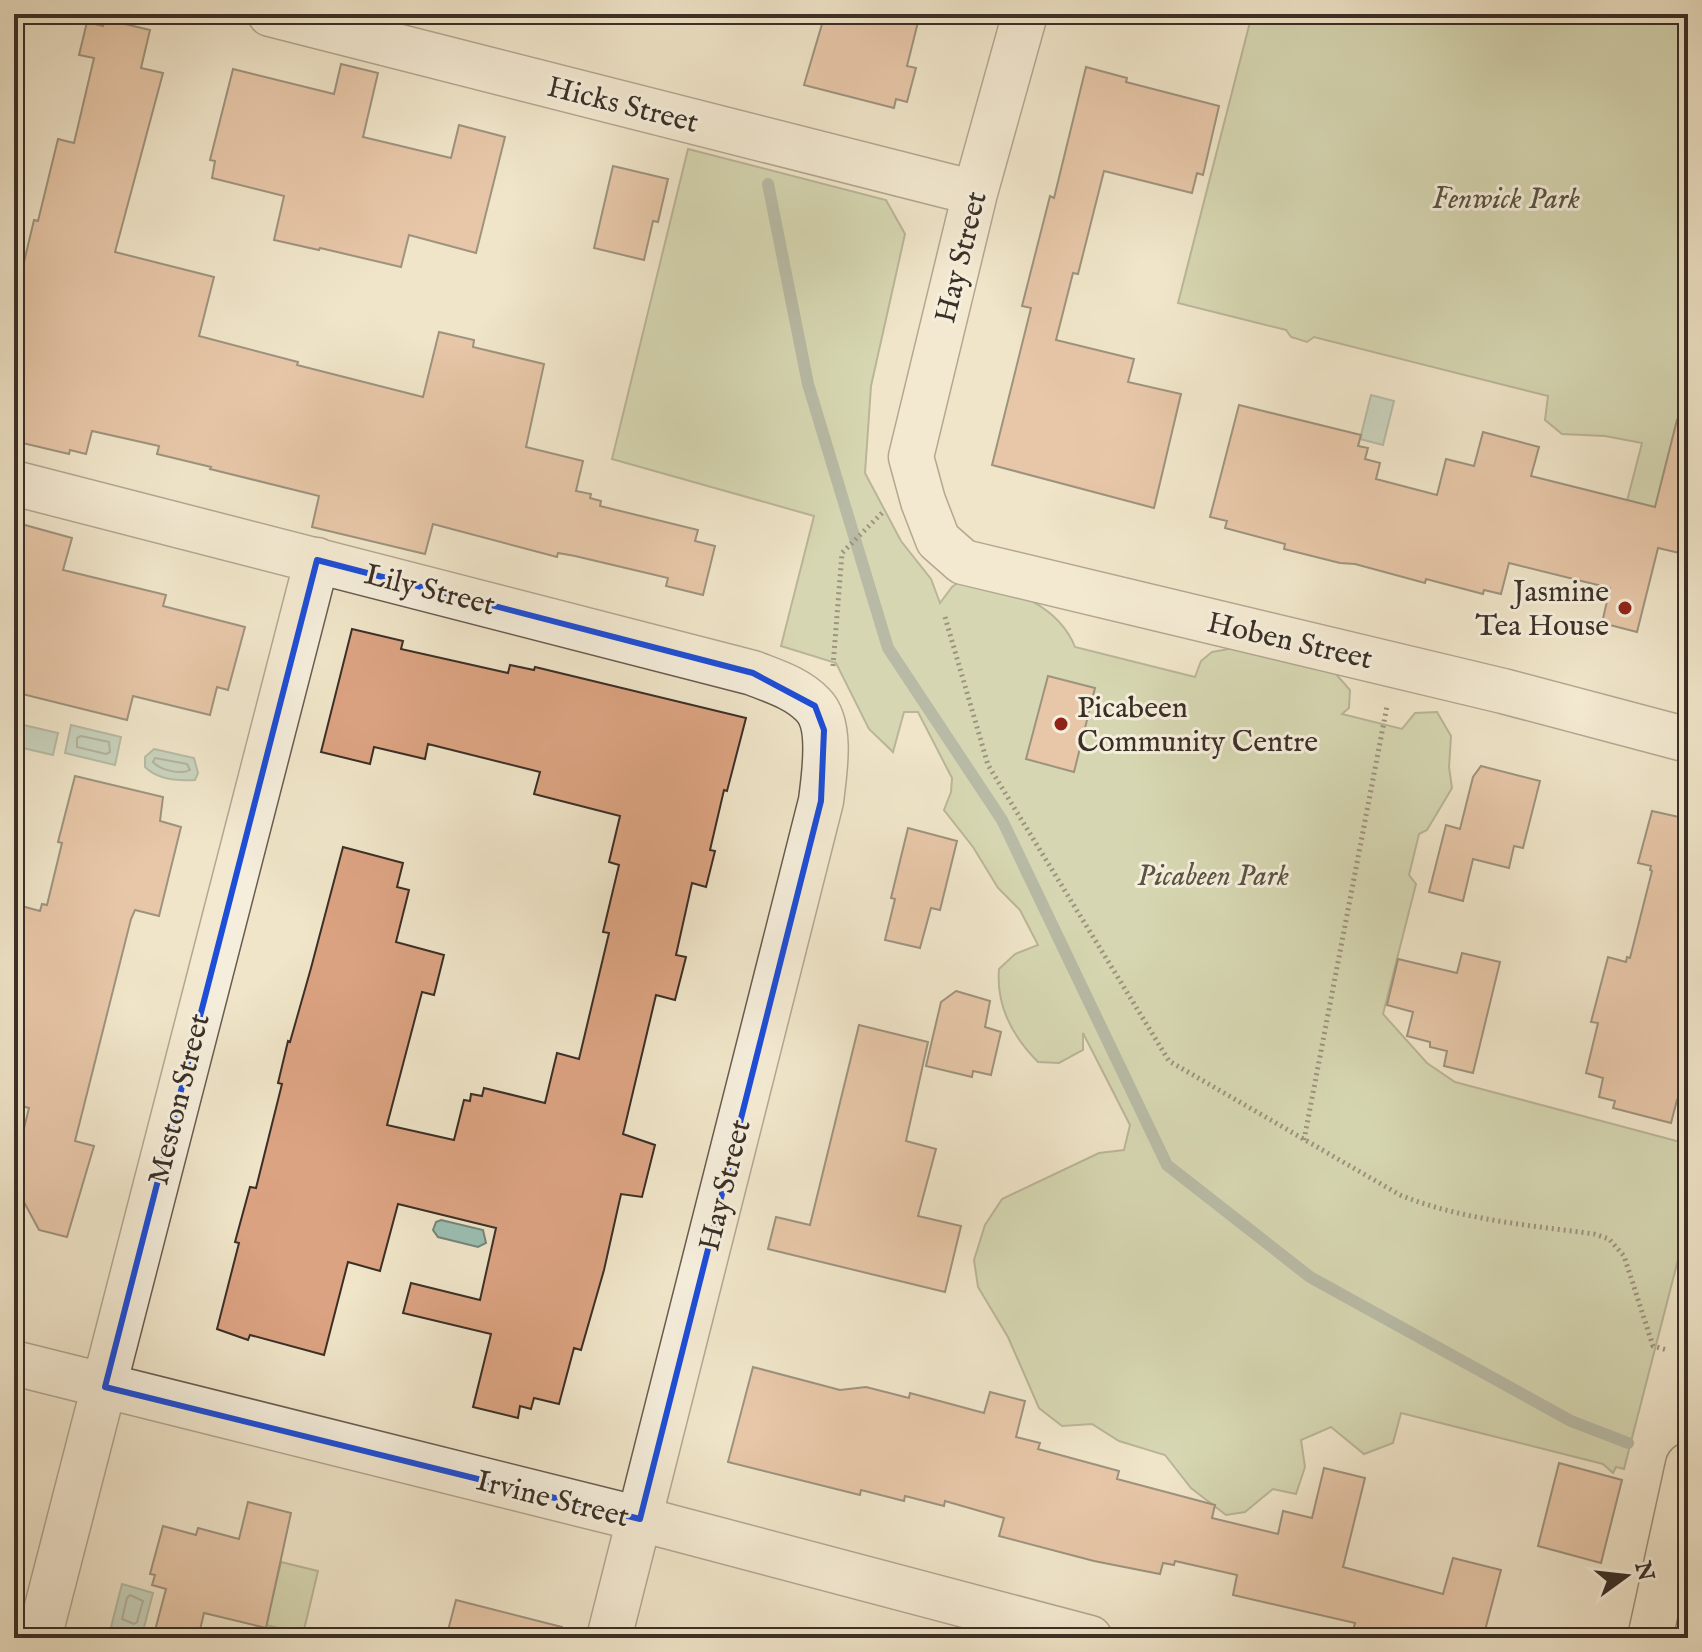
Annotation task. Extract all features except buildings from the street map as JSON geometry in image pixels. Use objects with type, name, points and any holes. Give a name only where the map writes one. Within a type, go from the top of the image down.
[{"type":"main road","points":[[1650,1638],[1688,1465]]},
{"type":"street","name":"Hicks Street","points":[[270,14],[975,193]]},
{"type":"street","name":"Hay Street","points":[[907,502],[911,457],[975,193],[1025,14]]},
{"type":"street","name":"Lily Street","points":[[14,483],[753,673],[788,687],[815,706],[824,730]]},
{"type":"street","name":"Hoben Street","points":[[907,502],[938,540],[963,562],[1395,665],[1688,740]]},
{"type":"street","name":"Meston Street","points":[[39,1638],[317,560]]},
{"type":"street","name":"Hay Street","points":[[609,1638],[821,801],[826,763],[824,730]]},
{"type":"street","name":"Irvine Street","points":[[14,1363],[640,1519],[1090,1638]]},
{"type":"path","points":[[832,669],[842,553],[907,502]]},
{"type":"path","points":[[945,617],[988,765],[1169,1061],[1400,1195],[1427,1206],[1460,1216],[1594,1234],[1609,1239],[1624,1256],[1653,1346],[1667,1350]]},
{"type":"path","points":[[1304,1140],[1395,665]]},
{"type":"highlighted area","points":[[317,560],[753,673],[815,706],[824,730],[821,801],[640,1519],[105,1387]]},
{"type":"green space","name":"Fenwick Park","points":[[1252,14],[1688,14],[1688,515],[1627,501],[1642,443],[1605,436],[1562,434],[1545,420],[1548,396],[1314,337],[1307,342],[1291,337],[1286,330],[1178,303]]},
{"type":"green space","name":"Picabeen Park","points":[[688,149],[886,200],[905,234],[871,386],[865,473],[901,541],[931,579],[940,603],[952,587],[966,577],[1030,600],[1056,619],[1075,647],[1195,677],[1201,661],[1212,652],[1240,647],[1335,673],[1350,690],[1349,708],[1342,714],[1402,729],[1415,713],[1437,712],[1451,736],[1449,767],[1452,788],[1427,830],[1419,834],[1409,875],[1416,884],[1383,1014],[1427,1063],[1455,1082],[1688,1144],[1688,1221],[1624,1469],[1616,1467],[1613,1473],[1603,1464],[1401,1413],[1393,1443],[1364,1454],[1331,1427],[1301,1440],[1305,1467],[1296,1494],[1273,1489],[1245,1512],[1226,1515],[1191,1488],[1165,1455],[1119,1441],[1092,1424],[1062,1426],[1039,1408],[1008,1337],[978,1287],[974,1260],[985,1225],[1002,1199],[1099,1153],[1124,1150],[1130,1125],[1083,1033],[1083,1050],[1059,1063],[1038,1062],[1013,1031],[1000,995],[999,969],[1015,954],[1038,945],[1020,910],[998,888],[973,847],[944,810],[951,792],[952,778],[918,712],[904,712],[893,752],[869,729],[836,663],[781,646],[814,516],[612,459]]},
{"type":"green space","points":[[281,1562],[318,1571],[303,1634],[266,1625]]},
{"type":"water","points":[[1371,395],[1394,401],[1383,445],[1360,439]]},
{"type":"water","points":[[15,723],[58,733],[53,755],[14,746]]},
{"type":"water","points":[[71,725],[121,737],[115,765],[65,753]]},
{"type":"water","points":[[154,749],[194,758],[198,773],[195,780],[168,778],[150,771],[145,767],[145,757]]},
{"type":"water","points":[[441,1220],[483,1230],[486,1243],[478,1247],[438,1237],[433,1230],[436,1222]]},
{"type":"water","points":[[122,1584],[153,1593],[142,1635],[111,1627]]},
{"type":"waterway","points":[[768,184],[808,384],[888,648],[1002,820],[1167,1165],[1310,1277],[1571,1421],[1628,1443]]},
{"type":"place","name":"Jasmine Tea House","points":[[1625,608]]},
{"type":"place","name":"Picabeen Community Centre","points":[[1061,724]]}]
